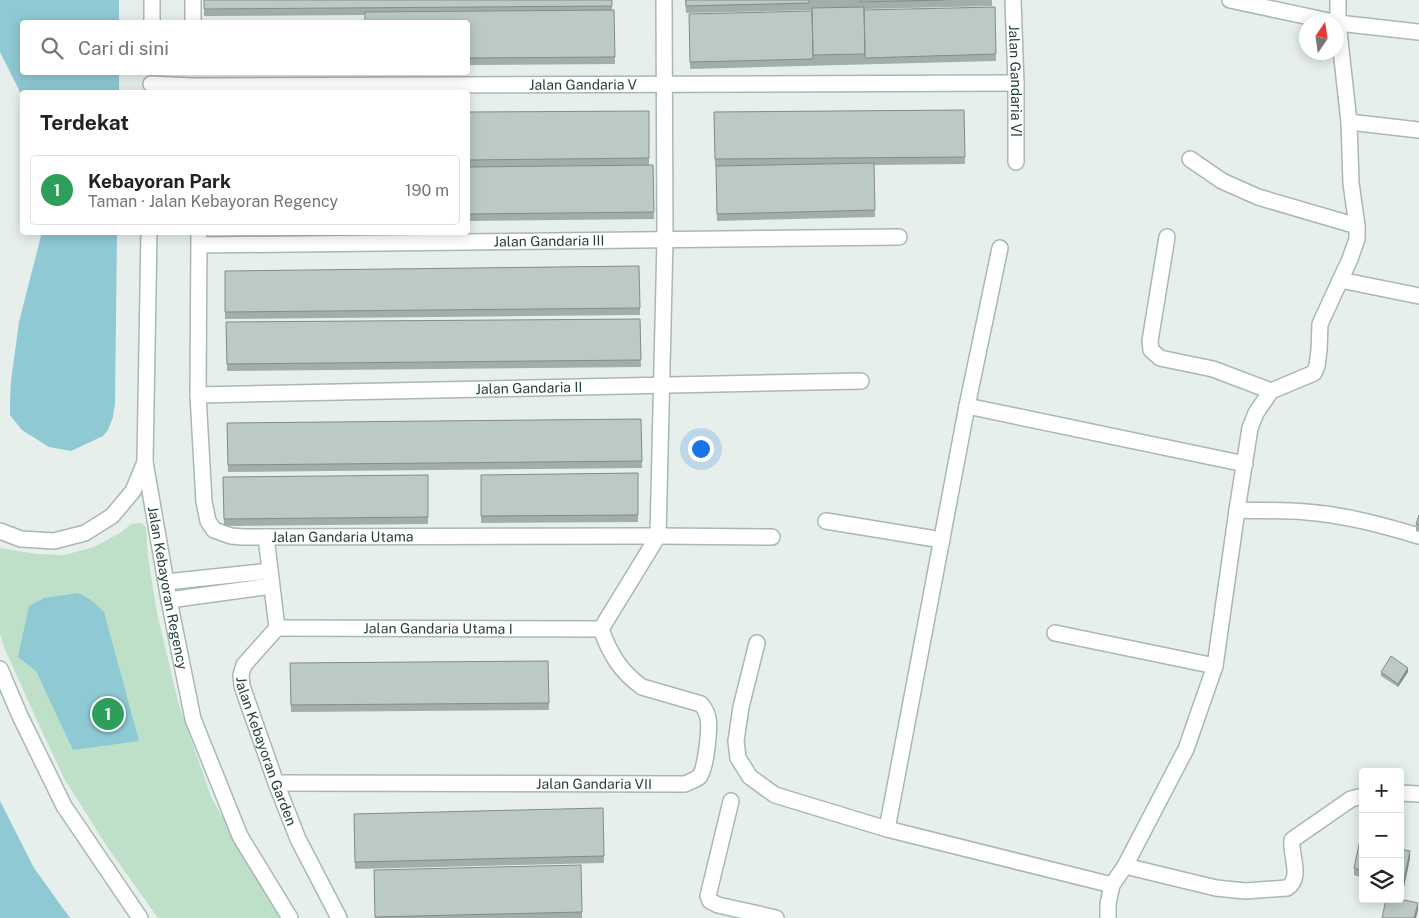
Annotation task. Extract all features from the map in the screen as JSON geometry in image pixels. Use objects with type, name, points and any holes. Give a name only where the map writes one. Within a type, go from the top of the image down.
[{"type":"street","points":[[152,0],[152,20]]},
{"type":"street","points":[[193,0],[193,20]]},
{"type":"street","points":[[601,629],[658,536],[665,240],[664,0]]},
{"type":"street","name":"Jalan Gandaria VI","points":[[1013,0],[1016,162]]},
{"type":"street","points":[[1230,0],[1300,15]]},
{"type":"street","points":[[1338,0],[1338,15]]},
{"type":"street","points":[[1344,24],[1419,32]]},
{"type":"street","points":[[1108,918],[1108,904],[1112,885],[1125,866],[1186,749],[1216,666],[1250,428],[1256,413],[1271,391],[1314,373],[1319,350],[1320,324],[1350,259],[1357,239],[1358,226],[1351,183],[1349,122],[1342,60]]},
{"type":"street","name":"Jalan Gandaria V","points":[[151,83],[1016,83]]},
{"type":"street","points":[[1349,122],[1419,130]]},
{"type":"street","points":[[1190,159],[1222,180],[1258,197],[1358,226]]},
{"type":"street","name":"Jalan Kebayoran Regency","points":[[149,235],[145,462],[169,600],[193,719],[240,836],[290,918]]},
{"type":"street","name":"Jalan Gandaria III","points":[[199,239],[665,240],[899,237]]},
{"type":"street","points":[[1167,237],[1150,341],[1151,350],[1160,358],[1214,370],[1271,391]]},
{"type":"street","name":"Jalan Gandaria Utama","points":[[199,239],[198,395],[204,502],[208,521],[214,530],[231,536],[243,537],[772,537]]},
{"type":"street","points":[[888,829],[967,406],[1000,248]]},
{"type":"street","points":[[1340,280],[1419,296]]},
{"type":"street","name":"Jalan Gandaria II","points":[[198,395],[861,381]]},
{"type":"street","points":[[967,406],[1245,464]]},
{"type":"street","points":[[0,531],[21,539],[54,541],[85,533],[112,516],[133,492],[145,462]]},
{"type":"street","points":[[1237,510],[1305,512],[1339,516],[1383,525],[1419,536]]},
{"type":"street","points":[[826,520],[942,540]]},
{"type":"street","points":[[266,537],[277,628]]},
{"type":"street","points":[[166,582],[270,570]]},
{"type":"street","points":[[169,600],[272,586]]},
{"type":"street","name":"Jalan Gandaria Utama I","points":[[277,628],[601,629]]},
{"type":"street","name":"Jalan Kebayoran Garden","points":[[277,628],[244,665],[241,675],[242,686],[276,784],[298,838],[339,918]]},
{"type":"street","name":"Jalan Gandaria VII","points":[[276,784],[685,784],[701,776],[705,761],[709,727],[706,710],[701,704],[642,687],[634,682],[622,670],[609,650],[601,629]]},
{"type":"street","points":[[1055,633],[1216,666]]},
{"type":"street","points":[[756,643],[741,707],[736,741],[738,758],[750,777],[775,795],[888,829],[1112,885]]},
{"type":"street","points":[[0,669],[20,716],[64,806],[140,918]]},
{"type":"street","points":[[1404,793],[1419,794]]},
{"type":"street","points":[[1125,866],[1216,888],[1245,891],[1287,888],[1292,885],[1295,878],[1292,840],[1352,799],[1359,797]]},
{"type":"street","points":[[731,801],[708,896],[710,902],[776,918]]},
{"type":"green space","points":[[141,523],[146,527],[148,557],[157,613],[179,705],[212,799],[282,918],[158,918],[108,848],[65,780],[4,647],[0,634],[0,548],[37,554],[64,555],[94,547],[120,533],[131,524]]},
{"type":"water","points":[[0,0],[119,0],[119,20],[20,20],[20,75],[119,75],[119,90],[20,90],[20,92],[0,52]]},
{"type":"water","points":[[41,235],[117,235],[115,403],[113,417],[108,430],[103,436],[71,451],[49,447],[22,430],[10,415],[11,381],[19,322]]},
{"type":"water","points":[[78,593],[91,600],[104,612],[139,741],[73,750],[36,671],[18,657],[29,606],[44,598]]},
{"type":"water","points":[[0,801],[34,868],[70,918],[0,918]]},
{"type":"building","points":[[204,0],[612,0],[612,6],[204,9]]},
{"type":"building","points":[[686,0],[809,0],[809,3],[686,6]]},
{"type":"building","points":[[861,0],[943,0],[861,2]]},
{"type":"building","points":[[864,7],[865,54],[813,55],[812,8]]},
{"type":"building","points":[[995,7],[996,54],[865,58],[864,10]]},
{"type":"building","points":[[614,10],[615,57],[470,58],[470,20],[365,20],[365,12]]},
{"type":"building","points":[[812,11],[813,59],[690,62],[689,14]]},
{"type":"building","points":[[964,110],[965,157],[715,159],[714,112]]},
{"type":"building","points":[[649,111],[649,158],[470,160],[470,112]]},
{"type":"building","points":[[874,163],[875,210],[717,214],[716,166]]},
{"type":"building","points":[[653,165],[654,212],[470,214],[470,167]]},
{"type":"building","points":[[639,266],[640,308],[225,312],[225,271]]},
{"type":"building","points":[[640,319],[641,360],[227,364],[226,322]]},
{"type":"building","points":[[641,419],[642,461],[228,465],[227,423]]},
{"type":"building","points":[[638,473],[638,515],[481,516],[481,475]]},
{"type":"building","points":[[428,475],[428,517],[224,519],[223,477]]},
{"type":"building","points":[[1391,656],[1408,668],[1398,684],[1381,672]]},
{"type":"building","points":[[548,661],[549,703],[291,705],[290,663]]},
{"type":"building","points":[[603,808],[604,856],[355,862],[354,814]]},
{"type":"building","points":[[1359,845],[1359,870],[1354,868]]},
{"type":"building","points":[[1404,850],[1410,851],[1404,880]]},
{"type":"building","points":[[581,865],[582,912],[375,917],[374,870]]},
{"type":"building","points":[[1404,900],[1418,903],[1414,918],[1382,918],[1385,903],[1404,903]]},
{"type":"place","name":"Kebayoran Park","points":[[108,714]]}]
